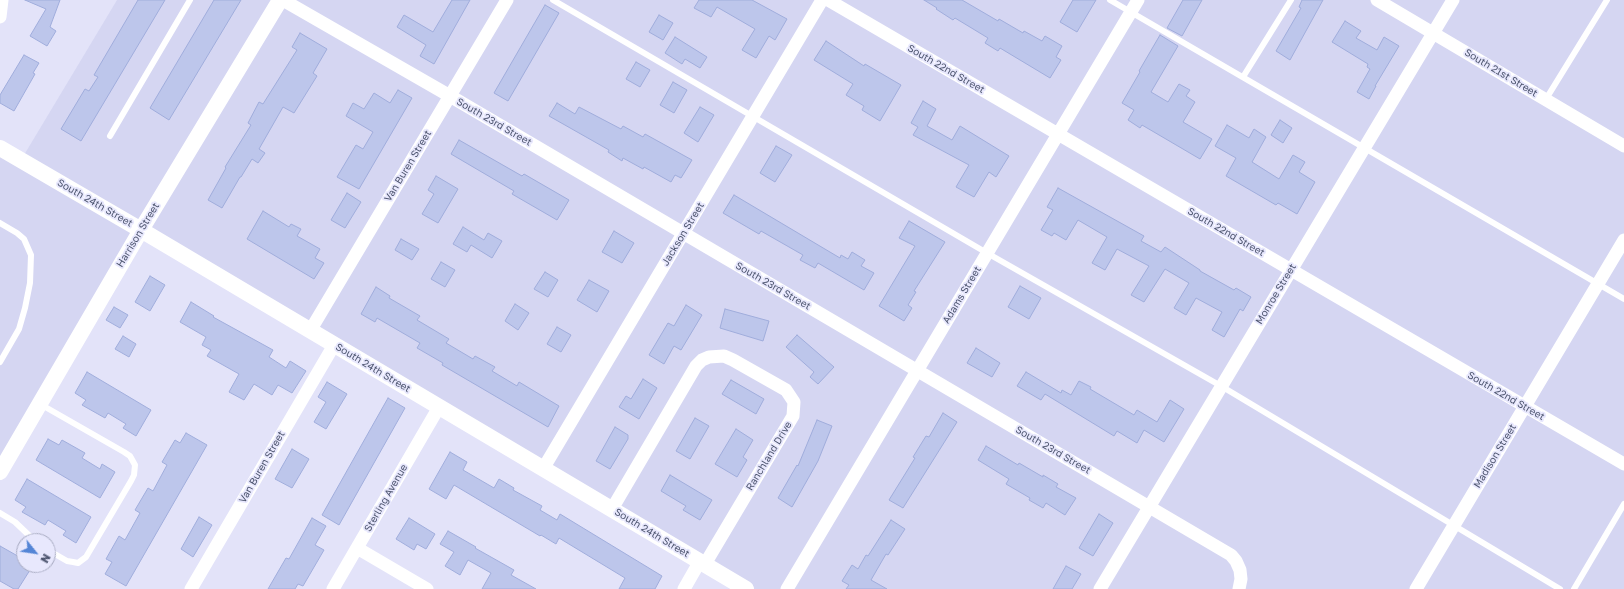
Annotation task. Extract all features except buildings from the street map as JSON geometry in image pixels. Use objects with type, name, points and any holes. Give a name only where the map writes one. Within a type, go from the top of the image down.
[{"type":"street","points":[[0,17],[2,0]]},
{"type":"street","name":"Harrison Street","points":[[0,472],[141,230],[280,0]]},
{"type":"street","name":"South 23rd Street","points":[[283,0],[684,233],[1230,555],[1240,570],[1241,579],[1239,589]]},
{"type":"street","name":"Van Buren Street","points":[[310,331],[507,0]]},
{"type":"street","name":"Jackson Street","points":[[543,469],[822,0]]},
{"type":"street","name":"South 22nd Street","points":[[828,0],[1624,464]]},
{"type":"street","name":"Adams Street","points":[[787,589],[1138,0]]},
{"type":"street","name":"South 21st Street","points":[[1377,0],[1624,146]]},
{"type":"street","name":"Monroe Street","points":[[1100,589],[1453,0]]},
{"type":"street","name":"South 24th Street","points":[[0,148],[746,589]]},
{"type":"street","name":"Madison Street","points":[[1416,589],[1624,240]]},
{"type":"street","name":"Van Buren Street","points":[[191,589],[334,345]]},
{"type":"street","name":"Ranchland Drive","points":[[612,509],[696,366],[702,360],[717,356],[724,356],[786,390],[794,402],[793,416],[703,563],[684,589]]},
{"type":"street","name":"Sterling Avenue","points":[[333,589],[439,407]]},
{"type":"street","points":[[357,548],[427,589]]},
{"type":"lane","points":[[110,136],[190,0]]},
{"type":"lane","points":[[553,0],[987,253],[1222,386],[1560,589]]},
{"type":"lane","points":[[1110,0],[1624,299]]},
{"type":"lane","points":[[1243,77],[1291,0]]},
{"type":"lane","points":[[1546,99],[1607,0]]},
{"type":"lane","points":[[0,223],[24,239],[31,255],[30,283],[19,329],[0,362]]},
{"type":"lane","points":[[40,403],[124,452],[130,456],[135,465],[134,475],[131,481],[86,556],[78,563],[67,561],[56,555]]},
{"type":"lane","points":[[1574,589],[1624,504]]},
{"type":"lane","points":[[0,513],[14,522],[26,533]]},
{"type":"shaded area","points":[[117,0],[1624,0],[1624,589],[746,589],[141,230],[0,472],[0,148],[21,160]]}]
